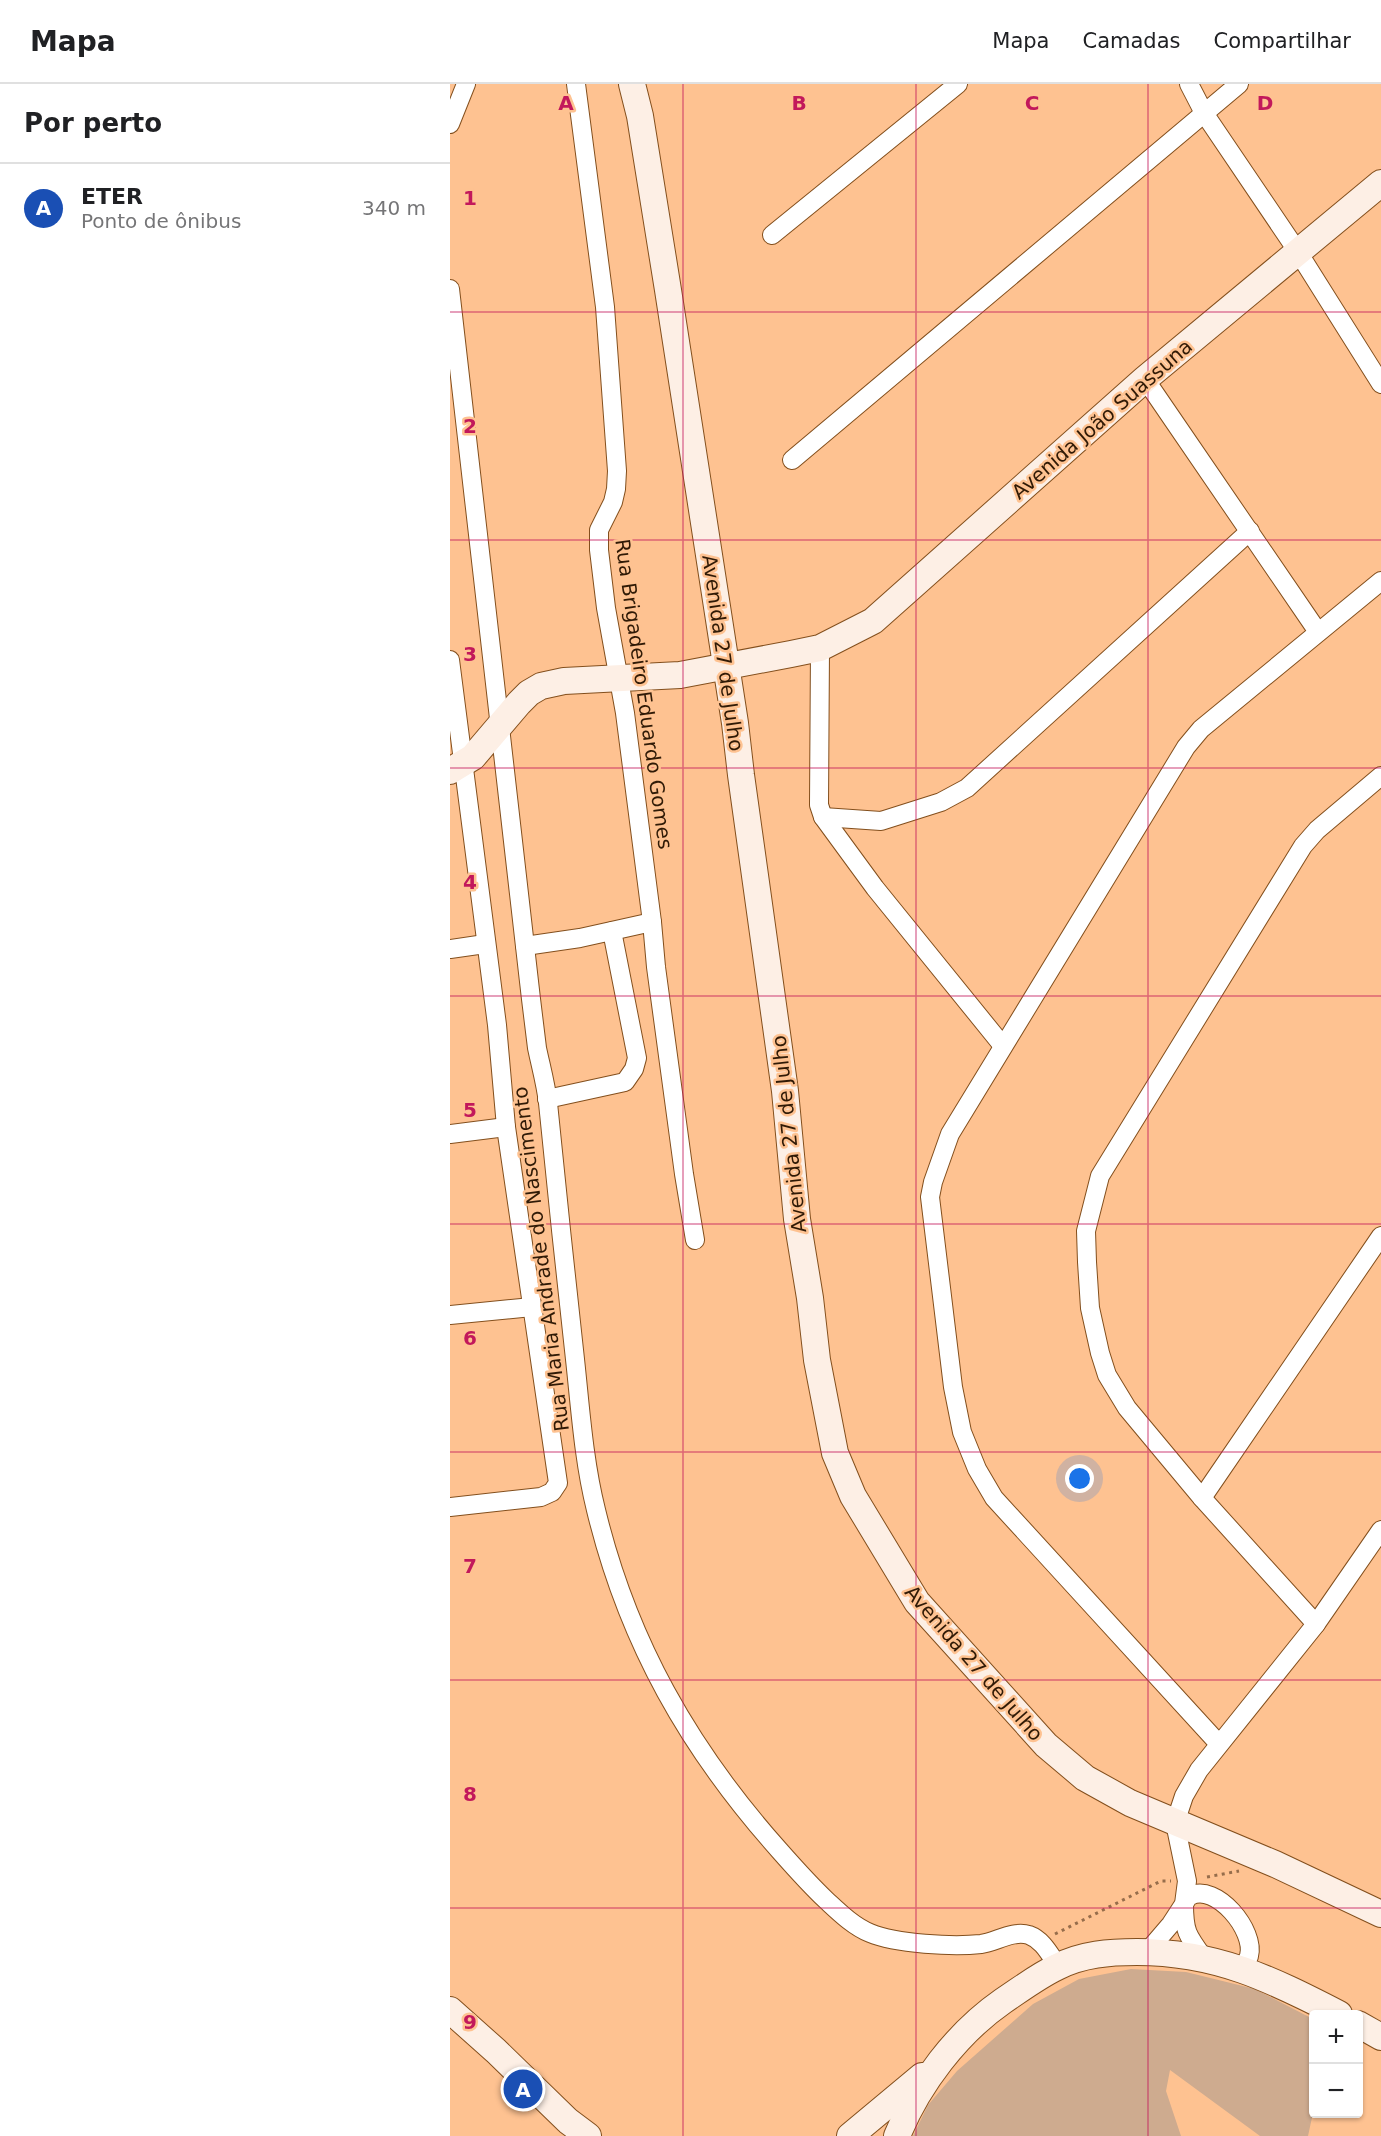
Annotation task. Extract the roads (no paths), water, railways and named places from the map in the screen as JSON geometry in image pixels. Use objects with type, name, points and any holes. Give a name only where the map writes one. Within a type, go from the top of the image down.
[{"type":"street","points":[[450,124],[466,84]]},
{"type":"street","name":"Rua Brigadeiro Eduardo Gomes","points":[[576,84],[597,236],[612,394],[616,489],[613,502],[599,530],[598,539],[607,616],[620,678],[656,967],[695,1240]]},
{"type":"street","name":"Avenida 27 de Julho","points":[[632,84],[640,116],[681,367],[786,1091],[797,1219],[817,1360],[835,1453],[853,1496],[917,1602],[1046,1745],[1086,1778],[1130,1803],[1275,1864],[1381,1914]]},
{"type":"street","points":[[772,235],[958,84]]},
{"type":"street","points":[[1189,84],[1204,113],[1298,252],[1381,384]]},
{"type":"street","points":[[792,460],[1239,84]]},
{"type":"street","name":"Avenida João Suassuna","points":[[458,766],[494,733],[529,693],[541,686],[564,681],[680,675],[820,648],[873,621],[1145,378],[1381,183]]},
{"type":"street","name":"Rua Maria Andrade do Nascimento","points":[[450,289],[494,733],[525,946],[537,1047],[547,1099],[586,1459],[594,1501],[626,1606],[647,1658],[677,1712],[713,1767],[756,1826],[806,1880],[857,1925],[870,1933],[916,1942],[978,1944],[1022,1934],[1040,1941],[1058,1966]]},
{"type":"street","points":[[1145,378],[1318,632]]},
{"type":"street","points":[[823,817],[881,820],[941,802],[968,788],[1250,531]]},
{"type":"street","points":[[1219,1744],[994,1498],[977,1469],[962,1432],[953,1387],[930,1197],[950,1134],[1186,747],[1201,729],[1381,580]]},
{"type":"street","points":[[820,648],[819,805],[823,817],[875,888],[1004,1046]]},
{"type":"street","name":"Rua Maria Andrade do Nascimento","points":[[450,660],[458,766],[497,1025],[506,1127],[558,1483],[552,1492],[541,1497],[450,1507]]},
{"type":"street","points":[[1316,1624],[1202,1498],[1127,1408],[1107,1375],[1090,1308],[1086,1231],[1100,1176],[1303,846],[1317,830],[1381,776]]},
{"type":"street","points":[[525,946],[580,938],[652,922]]},
{"type":"street","points":[[547,1099],[625,1082],[634,1069],[637,1058],[612,931]]},
{"type":"street","points":[[450,949],[485,944]]},
{"type":"street","points":[[450,1134],[506,1127]]},
{"type":"street","points":[[1202,1498],[1381,1236]]},
{"type":"street","points":[[450,1315],[532,1307]]},
{"type":"street","points":[[1203,1957],[1188,1938],[1184,1926],[1187,1881],[1175,1823],[1184,1796],[1199,1770],[1316,1624],[1381,1530]]},
{"type":"street","points":[[1147,1952],[1171,1924],[1190,1896],[1203,1894],[1224,1905],[1240,1920],[1250,1939],[1249,1956],[1242,1968]]},
{"type":"street","points":[[850,2136],[939,2062],[993,2009],[1058,1966],[1080,1958],[1110,1952],[1174,1953],[1203,1957],[1242,1968],[1331,2010]]},
{"type":"street","points":[[450,2010],[496,2050],[568,2121],[588,2136]]},
{"type":"street","points":[[1363,2027],[1381,2037]]},
{"type":"street","points":[[897,2136],[911,2107],[939,2062]]},
{"type":"place","name":"ETER","points":[[523,2089]]}]
